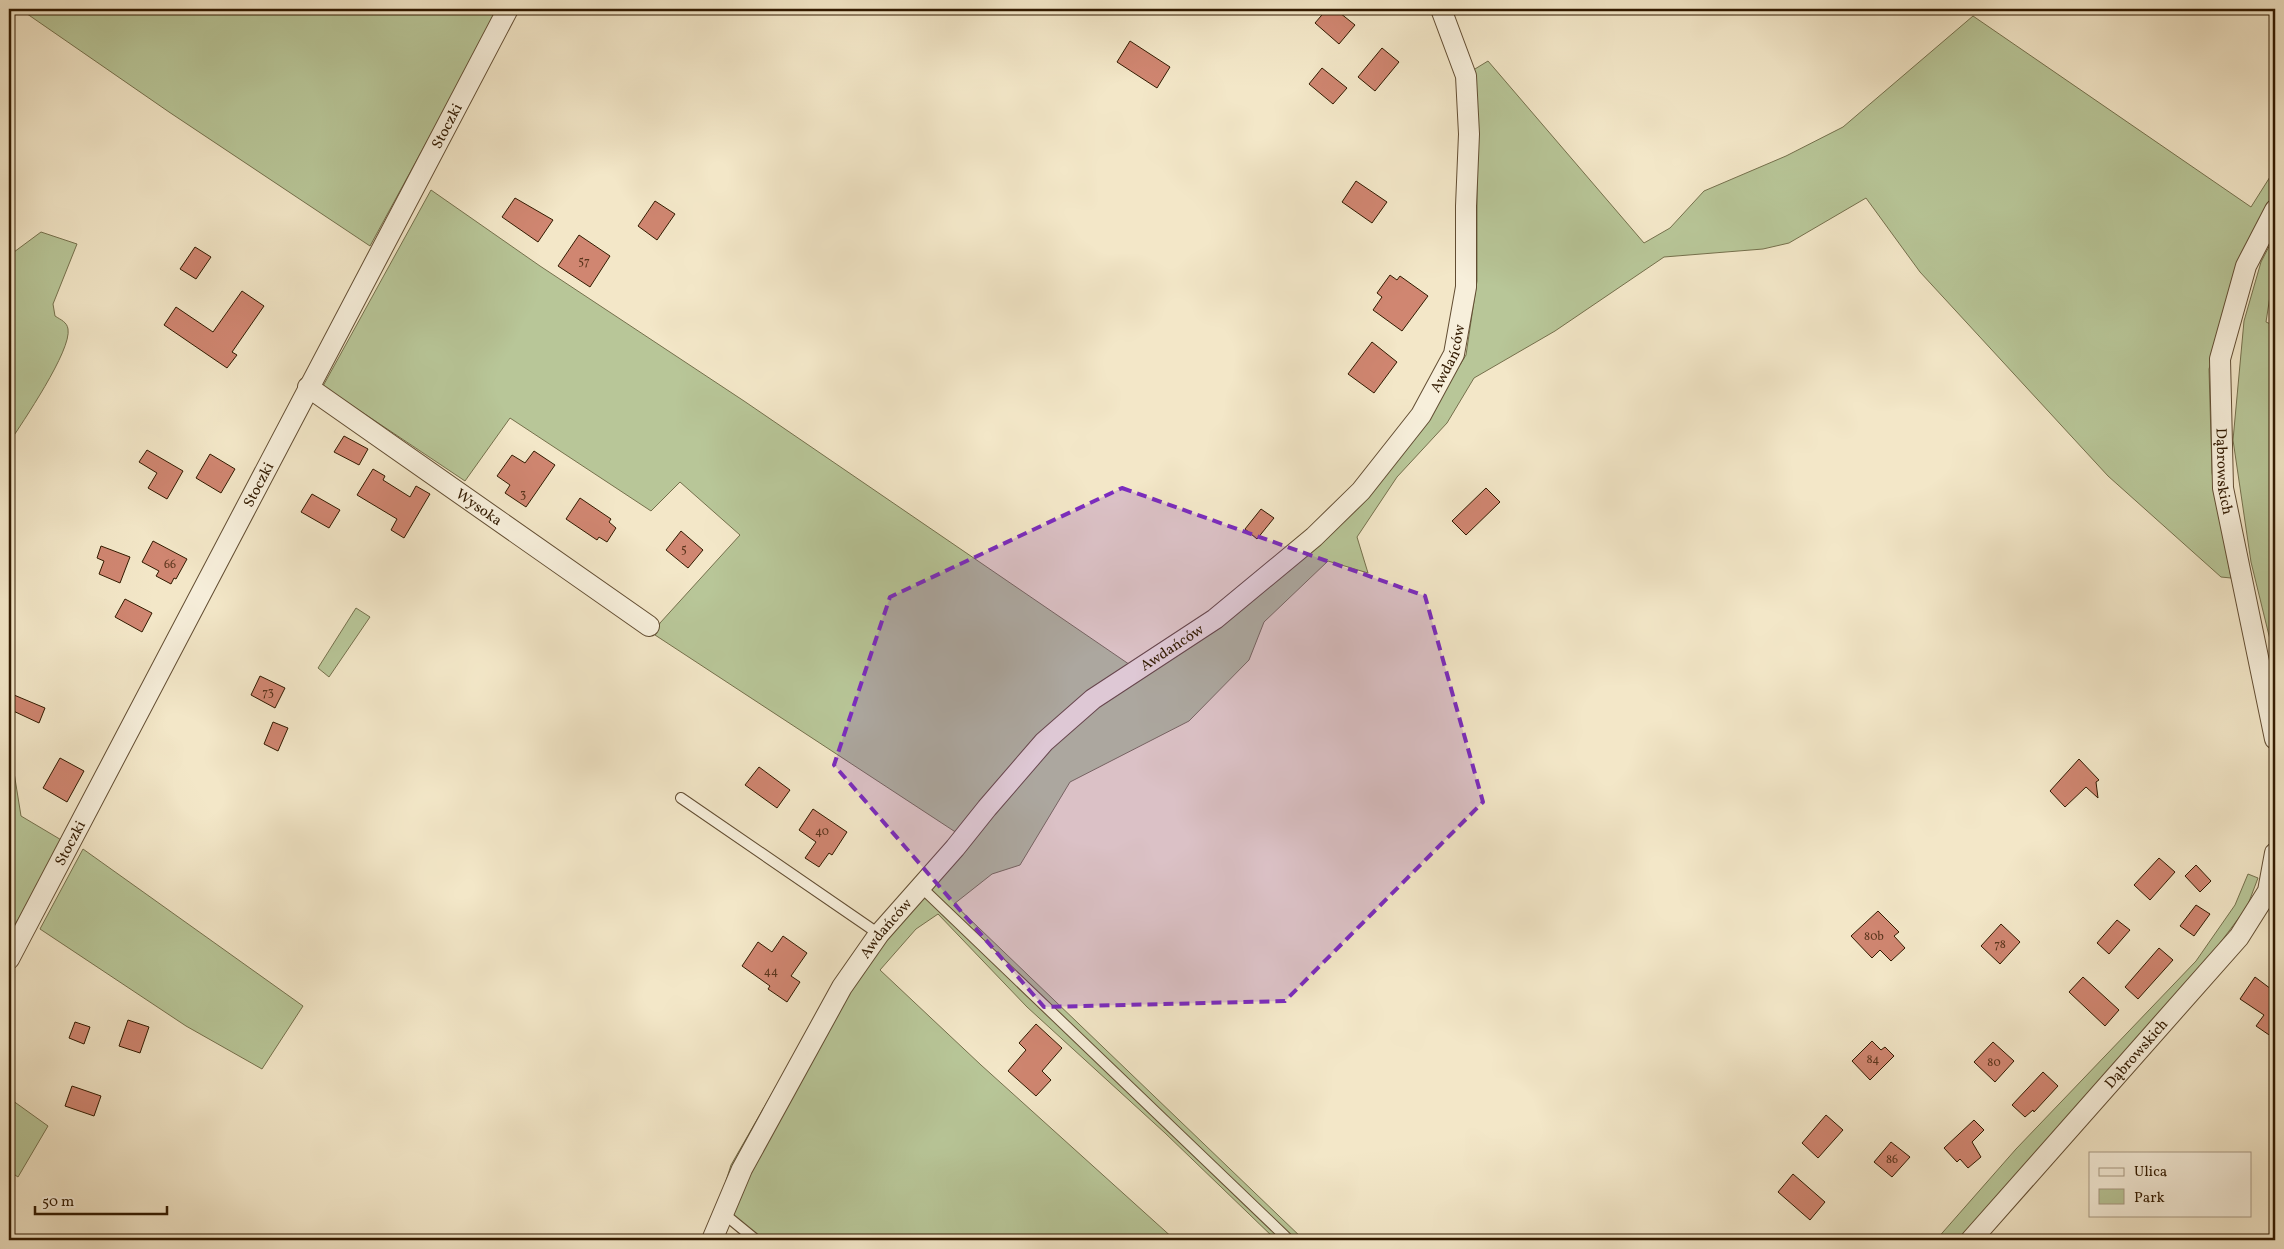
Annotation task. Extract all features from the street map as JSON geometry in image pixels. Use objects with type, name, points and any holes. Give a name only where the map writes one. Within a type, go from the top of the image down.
[{"type":"street","name":"Stoczki","points":[[9,959],[508,9]]},
{"type":"street","name":"Awdańców","points":[[712,1240],[742,1169],[842,987],[879,934],[1044,742],[1092,699],[1215,619],[1314,538],[1362,492],[1421,415],[1454,354],[1466,287],[1466,206],[1469,134],[1466,76],[1441,9]]},
{"type":"street","name":"Dąbrowskich","points":[[2275,210],[2246,266],[2220,359],[2222,488],[2275,739]]},
{"type":"street","name":"Wysoka","points":[[308,387],[649,626]]},
{"type":"street","name":"Dąbrowskich","points":[[1971,1240],[2239,937],[2268,891],[2275,853]]},
{"type":"lane","points":[[681,798],[879,934]]},
{"type":"lane","points":[[921,887],[1289,1240]]},
{"type":"lane","points":[[723,1213],[756,1240]]},
{"type":"highlighted area","points":[[1122,488],[1425,596],[1483,802],[1285,1001],[1044,1007],[834,765],[890,597]]},
{"type":"green space","points":[[20,9],[499,9],[370,246],[169,112]]},
{"type":"green space","points":[[1973,16],[2251,207],[2275,169],[2275,197],[2265,213],[2224,316],[2209,369],[2212,473],[2231,578],[2221,577],[2108,476],[1920,272],[1866,198],[1789,243],[1763,249],[1664,257],[1555,331],[1474,378],[1447,423],[1397,477],[1357,537],[1368,573],[1328,561],[1264,622],[1249,660],[1189,721],[1070,782],[1020,865],[992,874],[954,904],[1304,1240],[1276,1240],[1165,1133],[1027,1007],[938,914],[916,929],[880,970],[981,1065],[1175,1240],[763,1240],[719,1203],[731,1165],[806,1034],[960,835],[655,635],[660,623],[740,535],[680,482],[651,511],[510,418],[465,481],[323,386],[431,190],[540,266],[744,401],[1139,671],[1235,608],[1439,399],[1466,355],[1477,281],[1477,131],[1470,72],[1488,61],[1644,243],[1670,228],[1704,191],[1786,156],[1843,127]]},
{"type":"green space","points":[[41,232],[77,244],[53,304],[55,316],[63,321],[68,329],[67,339],[55,369],[9,443],[9,402],[12,395],[9,382],[9,267],[14,252]]},
{"type":"green space","points":[[2275,235],[2275,284],[2270,296],[2266,322],[2275,326],[2275,660],[2251,562],[2233,440],[2244,321],[2261,262]]},
{"type":"green space","points":[[356,608],[370,617],[329,677],[318,668]]},
{"type":"green space","points":[[9,741],[21,816],[63,841],[9,935]]},
{"type":"green space","points":[[83,849],[303,1006],[262,1069],[186,1026],[40,929]]},
{"type":"green space","points":[[2248,874],[2258,878],[2247,907],[2202,967],[1958,1240],[1936,1240],[2016,1149],[2196,961],[2235,905]]},
{"type":"green space","points":[[9,1098],[48,1126],[18,1177],[9,1171]]},
{"type":"building","points":[[1327,9],[1335,9],[1355,25],[1339,44],[1315,23]]},
{"type":"building","points":[[1130,41],[1170,67],[1157,88],[1117,62]]},
{"type":"building","points":[[1382,48],[1399,62],[1375,91],[1358,77]]},
{"type":"building","points":[[1322,68],[1347,88],[1333,104],[1309,84]]},
{"type":"building","points":[[1356,181],[1387,202],[1372,223],[1342,202]]},
{"type":"building","points":[[515,198],[553,220],[538,242],[502,217]]},
{"type":"building","points":[[655,201],[675,214],[657,240],[638,226]]},
{"type":"building","points":[[579,235],[610,256],[590,287],[558,266]]},
{"type":"building","points":[[195,247],[211,257],[196,279],[180,269]]},
{"type":"building","points":[[1390,275],[1397,280],[1400,276],[1428,296],[1402,331],[1373,310],[1382,297],[1377,293]]},
{"type":"building","points":[[242,291],[264,306],[232,352],[237,355],[227,368],[164,325],[176,307],[213,332]]},
{"type":"building","points":[[1372,342],[1397,362],[1374,393],[1348,374]]},
{"type":"building","points":[[344,436],[368,449],[359,465],[334,452]]},
{"type":"building","points":[[147,450],[183,471],[167,499],[148,488],[157,473],[139,462]]},
{"type":"building","points":[[534,451],[555,465],[526,507],[505,493],[510,485],[497,476],[512,455],[525,463]]},
{"type":"building","points":[[210,454],[235,469],[221,493],[196,478]]},
{"type":"building","points":[[373,469],[385,476],[383,480],[410,497],[416,486],[430,494],[404,538],[391,530],[397,519],[357,495]]},
{"type":"building","points":[[1486,488],[1500,502],[1466,535],[1452,521]]},
{"type":"building","points":[[312,494],[340,510],[329,528],[301,512]]},
{"type":"building","points":[[580,498],[611,519],[609,522],[616,528],[607,542],[599,537],[597,540],[566,519]]},
{"type":"building","points":[[1261,509],[1274,518],[1257,539],[1245,529]]},
{"type":"building","points":[[681,531],[703,550],[688,568],[666,550]]},
{"type":"building","points":[[153,541],[187,559],[176,579],[174,578],[171,584],[156,576],[159,571],[142,562]]},
{"type":"building","points":[[101,546],[130,557],[120,583],[99,574],[104,561],[97,558]]},
{"type":"building","points":[[125,599],[152,613],[142,632],[115,617]]},
{"type":"building","points":[[260,676],[285,688],[275,708],[251,695]]},
{"type":"building","points":[[14,695],[45,708],[39,723],[9,709]]},
{"type":"building","points":[[273,722],[288,728],[278,751],[264,744]]},
{"type":"building","points":[[60,758],[84,771],[67,802],[43,788]]},
{"type":"building","points":[[2079,759],[2099,780],[2096,782],[2098,798],[2086,787],[2065,807],[2050,791]]},
{"type":"building","points":[[759,767],[790,790],[777,808],[745,785]]},
{"type":"building","points":[[813,809],[847,832],[832,855],[829,853],[819,867],[805,858],[816,842],[799,830]]},
{"type":"building","points":[[2159,858],[2175,872],[2150,900],[2134,885]]},
{"type":"building","points":[[2196,865],[2211,881],[2200,892],[2185,876]]},
{"type":"building","points":[[2196,905],[2210,914],[2194,936],[2180,926]]},
{"type":"building","points":[[1878,911],[1899,932],[1894,936],[1905,948],[1891,961],[1880,950],[1872,958],[1851,936]]},
{"type":"building","points":[[2117,920],[2130,930],[2109,954],[2097,943]]},
{"type":"building","points":[[2001,924],[2020,942],[2000,964],[1981,946]]},
{"type":"building","points":[[783,936],[807,953],[791,976],[800,982],[787,1002],[768,989],[770,986],[742,966],[758,942],[772,952]]},
{"type":"building","points":[[2159,948],[2173,960],[2138,999],[2125,987]]},
{"type":"building","points":[[2083,977],[2119,1010],[2105,1026],[2069,992]]},
{"type":"building","points":[[2255,977],[2275,992],[2275,1039],[2256,1026],[2264,1015],[2240,999]]},
{"type":"building","points":[[128,1020],[149,1027],[140,1053],[119,1046]]},
{"type":"building","points":[[75,1022],[90,1027],[84,1044],[69,1038]]},
{"type":"building","points":[[1036,1024],[1062,1048],[1042,1071],[1051,1080],[1036,1096],[1008,1071],[1026,1050],[1019,1043]]},
{"type":"building","points":[[1872,1041],[1881,1050],[1885,1047],[1894,1056],[1870,1080],[1852,1061]]},
{"type":"building","points":[[1993,1042],[2014,1061],[1995,1082],[1974,1062]]},
{"type":"building","points":[[2043,1072],[2058,1086],[2034,1112],[2033,1110],[2025,1117],[2012,1105]]},
{"type":"building","points":[[72,1086],[101,1096],[94,1116],[65,1106]]},
{"type":"building","points":[[1826,1115],[1843,1130],[1818,1158],[1802,1143]]},
{"type":"building","points":[[1974,1120],[1984,1130],[1972,1142],[1981,1157],[1968,1168],[1960,1159],[1957,1162],[1944,1148]]},
{"type":"building","points":[[1891,1142],[1910,1157],[1892,1177],[1874,1162]]},
{"type":"building","points":[[1793,1174],[1825,1202],[1810,1220],[1778,1192]]}]
